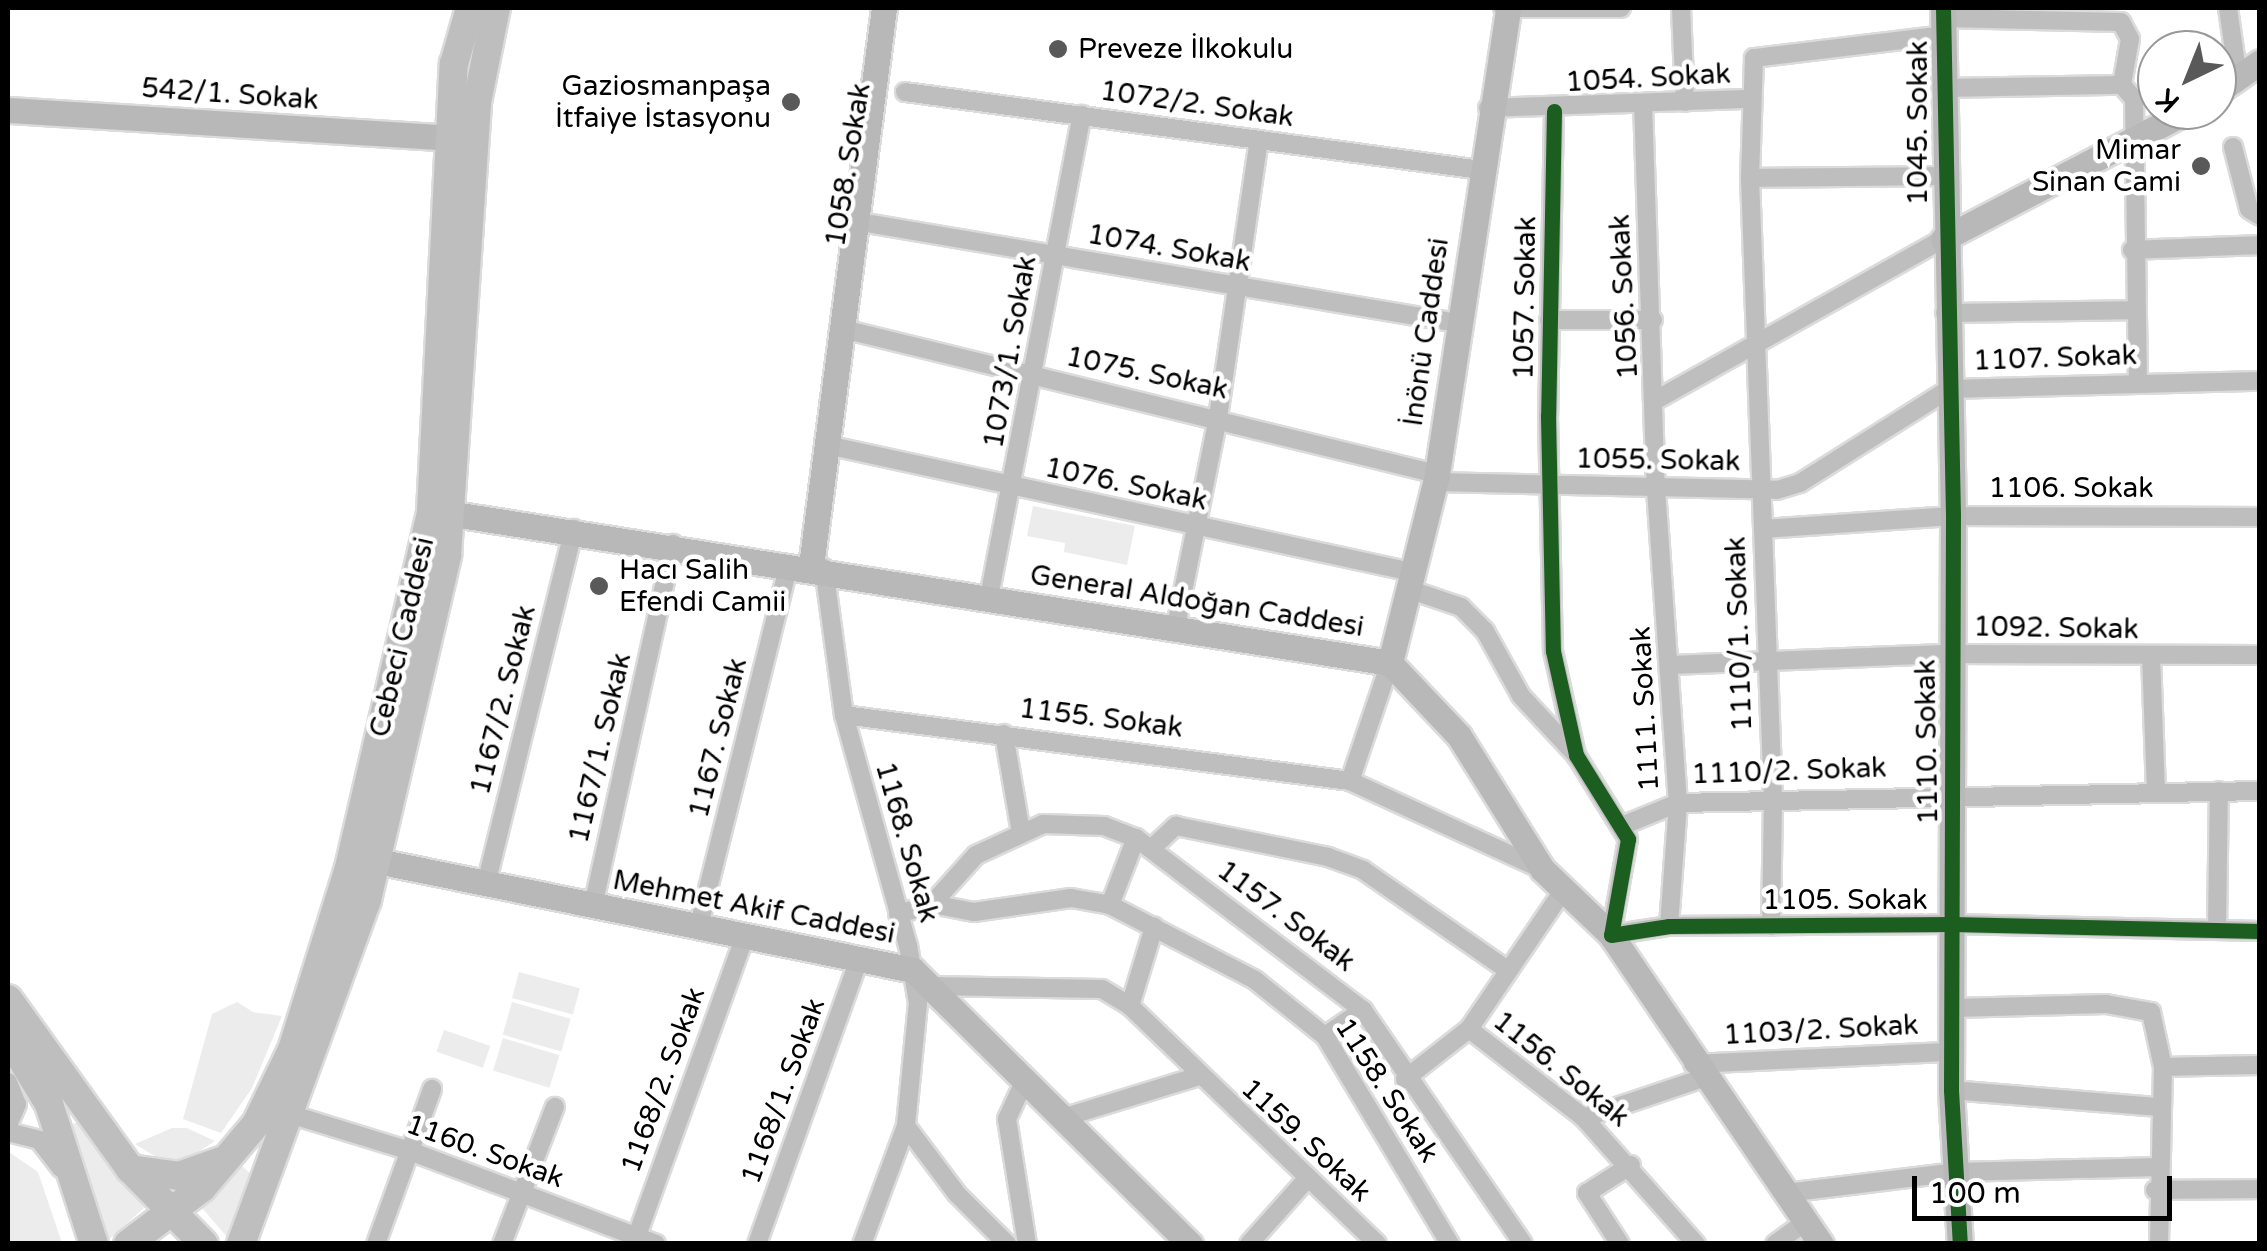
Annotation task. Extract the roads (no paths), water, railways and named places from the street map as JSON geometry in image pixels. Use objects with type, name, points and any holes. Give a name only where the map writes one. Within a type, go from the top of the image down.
[{"type":"main road","name":"Cebeci Caddesi","points":[[241,1244],[293,1115],[377,861],[443,513],[462,138],[454,64],[470,8]]},
{"type":"main road","name":"Cebeci Caddesi","points":[[462,138],[496,8]]},
{"type":"main road","name":"Cebeci Caddesi","points":[[128,1244],[170,1215],[236,1153],[292,1050],[359,826],[443,513]]},
{"type":"main road","points":[[359,826],[377,861]]},
{"type":"main road","points":[[8,1000],[130,1169],[170,1215],[204,1244]]},
{"type":"main road","points":[[8,1037],[50,1104],[94,1244]]},
{"type":"main road","points":[[130,1169],[179,1176],[236,1153]]},
{"type":"street","name":"1058. Sokak","points":[[884,8],[891,90]]},
{"type":"street","name":"1058. Sokak","points":[[808,566],[843,329],[891,90],[899,8]]},
{"type":"street","points":[[1506,9],[1621,8]]},
{"type":"street","points":[[1681,8],[1685,102]]},
{"type":"street","name":"İnönü Caddesi","points":[[1390,662],[1414,581],[1436,478],[1488,108],[1506,9]]},
{"type":"street","points":[[1750,99],[1754,58],[1943,20],[2122,22],[2130,39],[2122,85],[2134,100],[2132,250],[2138,383]]},
{"type":"street","name":"1045. Sokak","points":[[1943,20],[1943,239]]},
{"type":"street","points":[[2237,78],[2260,62]]},
{"type":"street","points":[[1943,88],[2122,85]]},
{"type":"street","name":"1072/2. Sokak","points":[[891,90],[1480,170]]},
{"type":"street","name":"1054. Sokak","points":[[1488,108],[1554,111],[1750,99],[1755,341]]},
{"type":"street","name":"1056. Sokak","points":[[1643,104],[1656,488]]},
{"type":"street","name":"542/1. Sokak","points":[[8,110],[462,138]]},
{"type":"street","name":"1057. Sokak","points":[[1554,111],[1549,320],[1553,651],[1576,756]]},
{"type":"street","name":"1073/1. Sokak","points":[[990,597],[1036,377],[1082,115]]},
{"type":"street","points":[[1656,400],[1755,341],[1943,239],[2157,130]]},
{"type":"street","points":[[1176,626],[1218,417],[1260,141]]},
{"type":"street","points":[[2233,147],[2248,209],[2260,216]]},
{"type":"street","points":[[1750,178],[1943,176]]},
{"type":"street","name":"1074. Sokak","points":[[864,223],[1456,323]]},
{"type":"street","name":"1110. Sokak","points":[[1943,239],[1953,516],[1951,1090],[1960,1244]]},
{"type":"street","points":[[2132,250],[2260,245]]},
{"type":"street","points":[[1945,313],[2134,310]]},
{"type":"street","points":[[1549,320],[1653,320]]},
{"type":"street","name":"1075. Sokak","points":[[843,329],[1218,417],[1436,478]]},
{"type":"street","name":"1110/1. Sokak","points":[[1755,341],[1772,799],[1770,926]]},
{"type":"street","name":"1107. Sokak","points":[[1761,489],[1800,483],[1950,389],[2260,382]]},
{"type":"street","name":"1076. Sokak","points":[[827,445],[1195,527],[1414,581],[1461,607],[1473,619],[1522,696],[1576,756],[1624,825]]},
{"type":"street","name":"1055. Sokak","points":[[1436,478],[1549,486],[1761,489]]},
{"type":"street","name":"1111. Sokak","points":[[1656,488],[1678,803],[1669,926]]},
{"type":"street","name":"General Aldoğan Caddesi","points":[[443,513],[673,544],[1390,662],[1460,736],[1542,869],[1611,935],[1698,1071],[1822,1244]]},
{"type":"street","name":"1106. Sokak","points":[[1763,529],[1953,516],[2260,516]]},
{"type":"street","name":"1167/2. Sokak","points":[[486,884],[574,529]]},
{"type":"street","name":"1167/1. Sokak","points":[[593,906],[673,544]]},
{"type":"street","name":"1168. Sokak","points":[[808,566],[898,914],[922,978],[906,1126],[862,1244]]},
{"type":"street","name":"1167. Sokak","points":[[700,925],[808,566]]},
{"type":"street","name":"1092. Sokak","points":[[1671,664],[1950,654],[2260,655]]},
{"type":"street","points":[[2151,656],[2156,792]]},
{"type":"street","points":[[1350,781],[1390,662]]},
{"type":"street","name":"1155. Sokak","points":[[844,715],[1350,781],[1542,869]]},
{"type":"street","points":[[1004,734],[1021,832]]},
{"type":"street","name":"1110/2. Sokak","points":[[1624,825],[1678,803],[1954,792],[2260,790]]},
{"type":"street","points":[[2216,928],[2219,791]]},
{"type":"street","name":"1157. Sokak","points":[[932,904],[976,855],[1043,824],[1104,826],[1144,843],[1363,1010],[1404,1079],[1522,1244]]},
{"type":"street","points":[[1611,935],[1628,840],[1624,825]]},
{"type":"street","points":[[1110,906],[1144,843],[1176,826],[1328,857],[1363,870],[1506,969]]},
{"type":"street","name":"Mehmet Akif Caddesi","points":[[377,861],[860,956],[922,978]]},
{"type":"street","points":[[1404,1079],[1469,1029],[1506,969],[1564,889]]},
{"type":"street","name":"1158. Sokak","points":[[932,904],[974,912],[1071,898],[1110,906],[1255,980],[1325,1036],[1450,1244]]},
{"type":"street","points":[[898,914],[932,904]]},
{"type":"street","name":"1105. Sokak","points":[[1611,935],[1669,926],[1952,924],[2260,931]]},
{"type":"street","points":[[1130,1006],[1154,927]]},
{"type":"street","name":"1168/2. Sokak","points":[[635,1240],[745,935]]},
{"type":"street","name":"1168/1. Sokak","points":[[757,1244],[860,956]]},
{"type":"street","points":[[922,978],[1190,1244]]},
{"type":"street","name":"1159. Sokak","points":[[922,978],[1102,989],[1130,1006],[1198,1076],[1376,1243]]},
{"type":"street","points":[[1953,1008],[2106,1004],[2151,1012],[2162,1067],[2156,1190],[2159,1244]]},
{"type":"street","points":[[1325,1036],[1363,1010]]},
{"type":"street","name":"1156. Sokak","points":[[1469,1029],[1584,1118],[1631,1165],[1696,1244]]},
{"type":"street","name":"1103/2. Sokak","points":[[1584,1118],[1698,1071],[1951,1052]]},
{"type":"street","points":[[2162,1067],[2260,1065]]},
{"type":"street","name":"1159. Sokak","points":[[1062,1118],[1198,1076]]},
{"type":"street","points":[[8,1082],[16,1104],[8,1128],[47,1146],[79,1192]]},
{"type":"street","points":[[1024,1082],[1007,1119],[1027,1244]]},
{"type":"street","points":[[376,1244],[432,1089]]},
{"type":"street","points":[[1951,1090],[2160,1107]]},
{"type":"street","points":[[502,1244],[554,1107]]},
{"type":"street","name":"1160. Sokak","points":[[293,1115],[410,1151],[635,1240],[656,1244]]},
{"type":"street","points":[[906,1126],[958,1194],[1007,1244]]},
{"type":"street","points":[[1620,1244],[1588,1192],[1631,1165]]},
{"type":"street","points":[[1786,1193],[1957,1172],[2158,1166]]},
{"type":"street","points":[[1249,1244],[1307,1179]]},
{"type":"street","points":[[2156,1190],[2260,1190]]},
{"type":"street","points":[[1776,1244],[1804,1222]]},
{"type":"place","name":"Preveze İlkokulu","points":[[1058,49]]},
{"type":"place","name":"Gaziosmanpaşa İtfaiye İstasyonu","points":[[791,102]]},
{"type":"place","name":"Mimar Sinan Cami","points":[[2201,166]]},
{"type":"place","name":"Hacı Salih Efendi Camii","points":[[599,586]]}]
